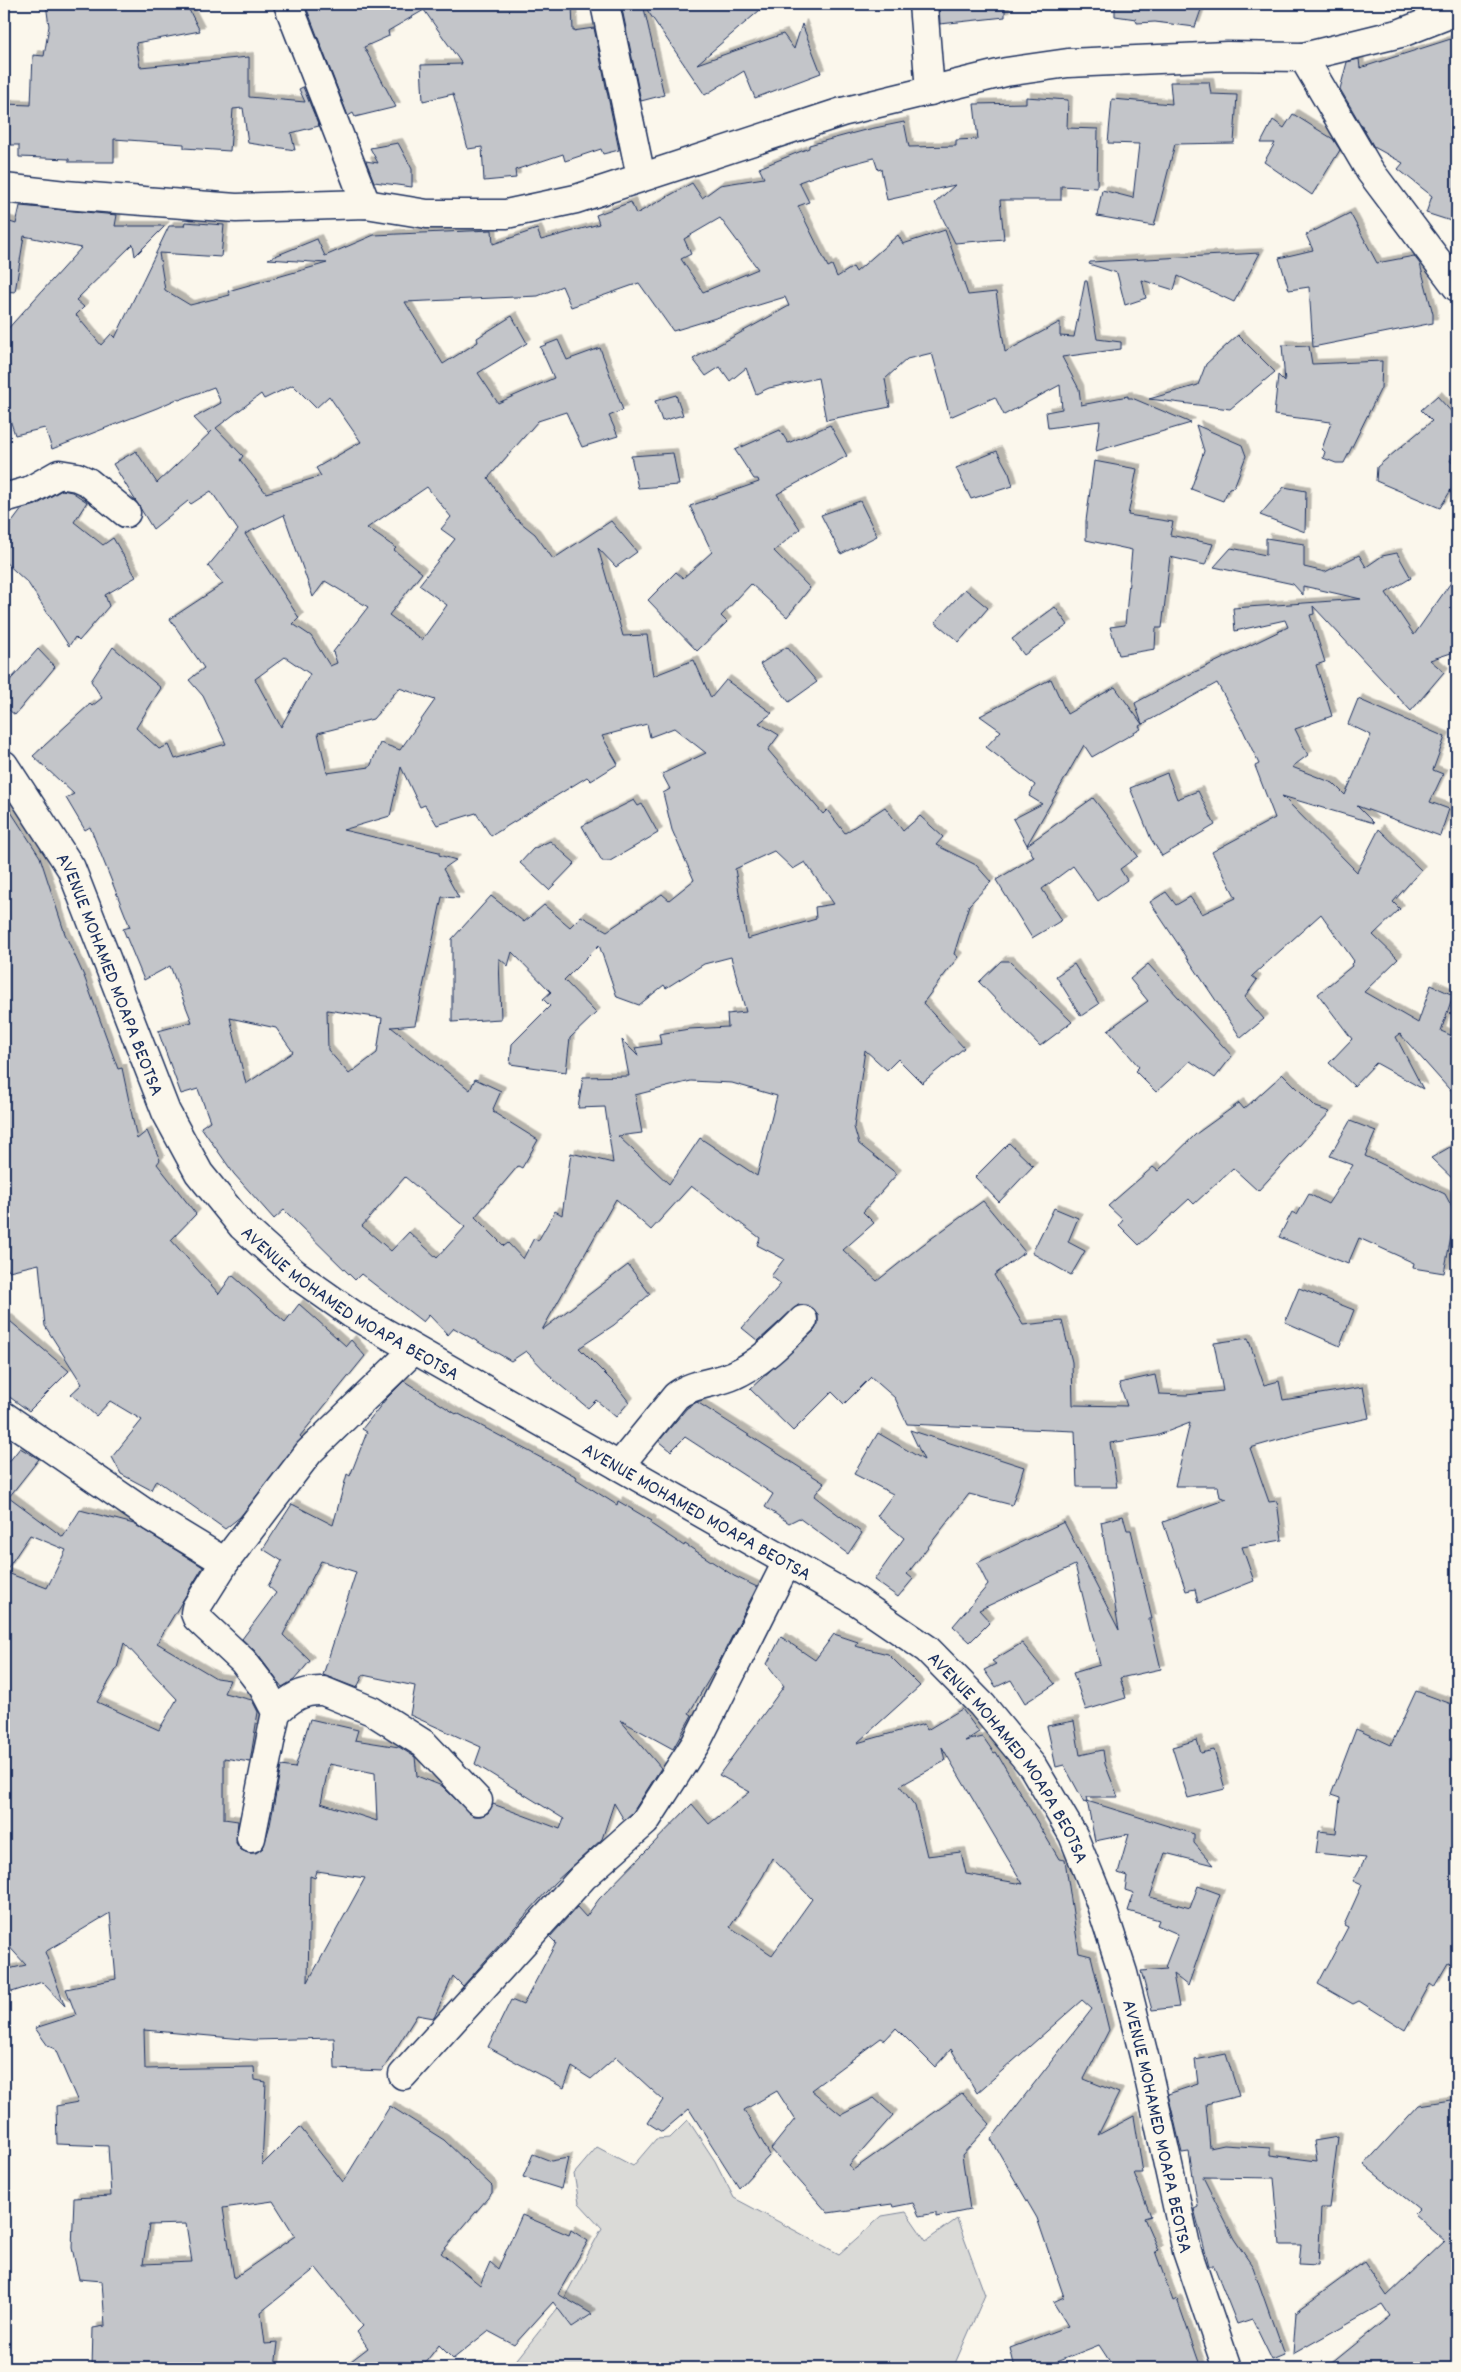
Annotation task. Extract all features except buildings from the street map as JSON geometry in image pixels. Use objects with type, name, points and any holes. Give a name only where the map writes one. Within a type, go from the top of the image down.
[{"type":"street","points":[[288,4],[366,204]]},
{"type":"street","points":[[605,4],[641,177]]},
{"type":"street","points":[[923,4],[930,91]]},
{"type":"street","points":[[4,188],[65,195],[236,208],[366,204],[427,214],[506,214],[576,199],[842,112],[1006,72],[1068,63],[1227,56],[1303,57],[1401,33],[1457,12]]},
{"type":"street","points":[[1303,57],[1370,171],[1457,287]]},
{"type":"street","points":[[4,498],[29,490],[59,474],[77,477],[88,482],[126,513]]},
{"type":"street","name":"AVENUE MOHAMED MOAPA BEOTSA","points":[[4,765],[71,868],[166,1112],[199,1173],[242,1226],[294,1273],[352,1314],[858,1602],[927,1648],[982,1705],[1033,1767],[1073,1834],[1099,1899],[1124,1973],[1148,2069],[1187,2251],[1227,2368]]},
{"type":"street","points":[[619,1466],[676,1396],[686,1388],[713,1383],[750,1366],[785,1339],[803,1320]]},
{"type":"street","points":[[276,1712],[263,1687],[244,1661],[195,1613],[209,1584],[224,1562],[309,1452],[413,1350]]},
{"type":"street","points":[[4,1416],[151,1517],[224,1562]]},
{"type":"street","points":[[404,2075],[584,1877],[645,1822],[696,1743],[788,1562]]},
{"type":"street","points":[[251,1838],[276,1712],[292,1697],[315,1691],[323,1691],[372,1711],[424,1744],[478,1801]]},
{"type":"shaded area","points":[[688,2120],[715,2161],[734,2198],[839,2254],[882,2216],[906,2212],[926,2241],[957,2219],[985,2295],[953,2368],[510,2368],[561,2304],[602,2228],[579,2203],[574,2174],[597,2147],[633,2166],[656,2139],[670,2138]]}]
